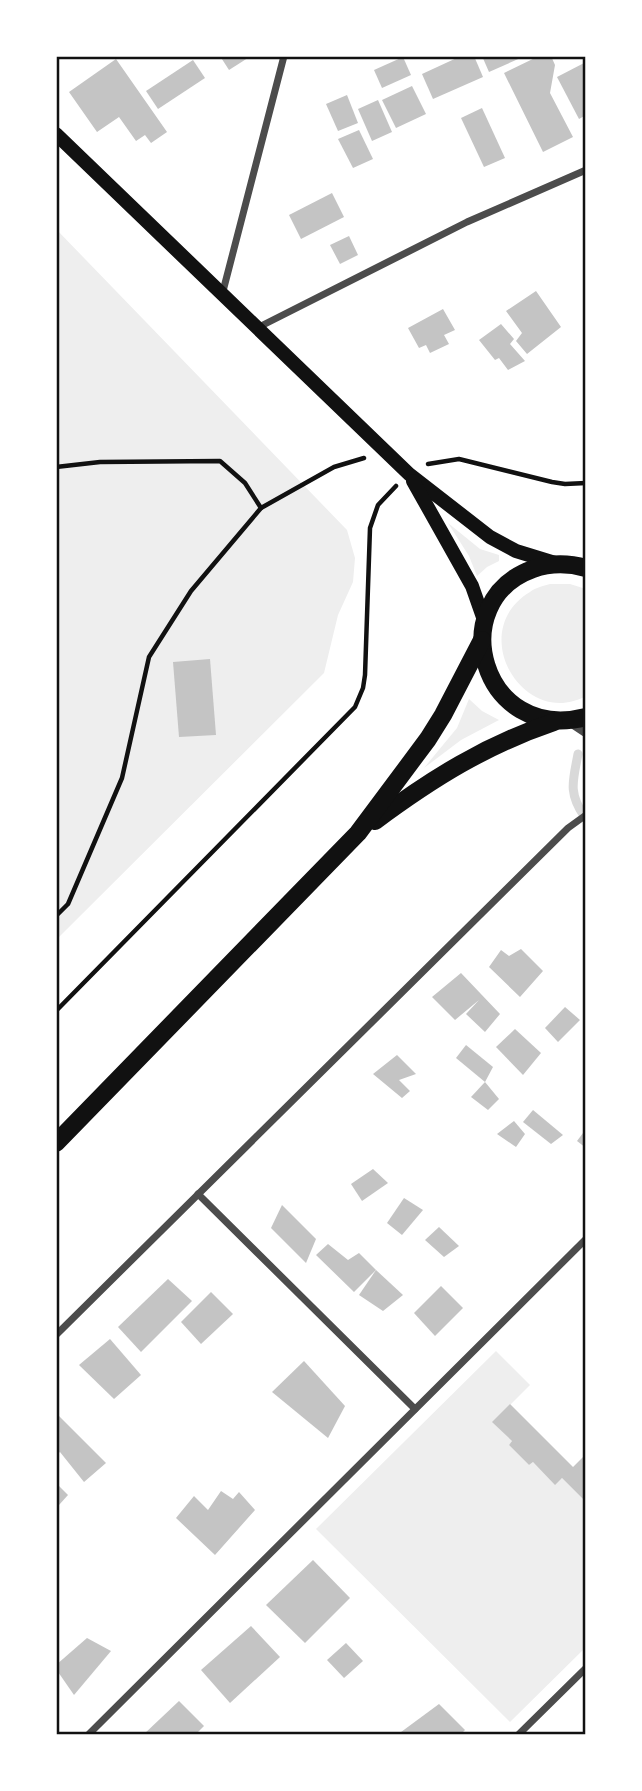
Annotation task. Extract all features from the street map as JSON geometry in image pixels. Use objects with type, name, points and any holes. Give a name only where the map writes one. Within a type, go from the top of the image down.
[{"type":"main road","points":[[56,134],[409,474],[502,545],[577,565]]},
{"type":"main road","points":[[409,474],[472,586],[483,632],[486,666],[497,689],[522,711],[574,723]]},
{"type":"main road","points":[[56,1143],[358,833],[443,715],[483,632],[495,600],[512,581],[543,566],[577,565]]},
{"type":"main road","points":[[358,833],[462,761],[500,742],[574,723]]},
{"type":"street","points":[[222,295],[284,56]]},
{"type":"street","points":[[257,328],[467,222],[586,170]]},
{"type":"street","points":[[56,1335],[568,828],[586,815]]},
{"type":"street","points":[[198,1194],[415,1409]]},
{"type":"street","points":[[88,1735],[586,1239]]},
{"type":"street","points":[[518,1735],[586,1668]]},
{"type":"path","points":[[56,916],[68,904],[122,778],[149,657],[191,591],[261,508],[334,467],[385,451]]},
{"type":"path","points":[[56,1010],[355,707],[365,675],[370,528],[378,505],[386,495],[409,474],[432,463],[459,459],[552,482],[586,483]]},
{"type":"path","points":[[56,467],[100,463],[220,461],[245,483],[261,508]]},
{"type":"shaded area","points":[[56,229],[347,530],[355,558],[353,582],[338,615],[324,673],[56,940]]},
{"type":"shaded area","points":[[448,523],[480,549],[499,555],[499,561],[477,576],[469,556]]},
{"type":"shaded area","points":[[550,584],[570,584],[586,589],[586,696],[563,703],[542,700],[523,688],[510,671],[503,651],[502,629],[511,609],[532,591]]},
{"type":"shaded area","points":[[469,699],[482,711],[499,720],[461,740],[424,768],[457,728]]},
{"type":"shaded area","points":[[496,1351],[530,1385],[493,1422],[512,1441],[509,1445],[529,1465],[533,1462],[555,1484],[562,1478],[586,1502],[586,1647],[510,1722],[316,1529]]},
{"type":"building","points":[[220,56],[251,56],[229,70]]},
{"type":"building","points":[[461,56],[474,56],[483,77],[433,99],[422,74]]},
{"type":"building","points":[[482,56],[525,56],[489,72]]},
{"type":"building","points":[[539,56],[551,56],[555,65],[550,93],[573,137],[543,152],[504,73]]},
{"type":"building","points":[[403,57],[411,75],[382,88],[374,70]]},
{"type":"building","points":[[116,59],[167,132],[151,143],[145,135],[136,141],[119,117],[97,132],[69,92]]},
{"type":"building","points":[[193,60],[205,78],[158,109],[146,91]]},
{"type":"building","points":[[586,62],[586,115],[579,119],[557,77]]},
{"type":"building","points":[[412,86],[426,114],[396,128],[382,100]]},
{"type":"building","points":[[347,95],[358,123],[338,131],[326,104]]},
{"type":"building","points":[[378,100],[392,132],[372,141],[358,109]]},
{"type":"building","points":[[482,108],[505,158],[484,167],[461,118]]},
{"type":"building","points":[[359,130],[373,159],[353,168],[338,139]]},
{"type":"building","points":[[332,193],[344,217],[301,239],[289,215]]},
{"type":"building","points":[[349,236],[358,255],[340,264],[330,245]]},
{"type":"building","points":[[536,291],[561,327],[527,354],[516,341],[522,333],[506,311]]},
{"type":"building","points":[[443,309],[455,330],[444,335],[449,344],[430,353],[426,345],[419,348],[408,328]]},
{"type":"building","points":[[501,324],[514,339],[510,344],[525,361],[508,370],[499,358],[495,360],[479,340]]},
{"type":"building","points":[[210,659],[216,735],[179,737],[173,662]]},
{"type":"building","points":[[521,949],[543,971],[520,997],[489,967],[501,950],[509,956]]},
{"type":"building","points":[[461,973],[500,1014],[485,1032],[466,1014],[479,1000],[455,1020],[432,997]]},
{"type":"building","points":[[565,1007],[580,1020],[558,1042],[545,1028]]},
{"type":"building","points":[[515,1029],[541,1053],[523,1075],[496,1047]]},
{"type":"building","points":[[466,1045],[493,1067],[485,1082],[456,1058]]},
{"type":"building","points":[[397,1055],[416,1074],[399,1080],[410,1091],[402,1098],[373,1074]]},
{"type":"building","points":[[485,1082],[499,1099],[488,1110],[471,1097]]},
{"type":"building","points":[[533,1110],[563,1135],[551,1144],[523,1122]]},
{"type":"building","points":[[514,1121],[525,1134],[516,1147],[497,1134]]},
{"type":"building","points":[[586,1129],[586,1148],[577,1141]]},
{"type":"building","points":[[373,1169],[388,1183],[362,1201],[351,1184]]},
{"type":"building","points":[[404,1198],[423,1210],[402,1235],[387,1223]]},
{"type":"building","points":[[282,1205],[316,1239],[306,1263],[271,1228]]},
{"type":"building","points":[[439,1227],[459,1246],[444,1257],[425,1240]]},
{"type":"building","points":[[328,1244],[348,1260],[359,1253],[376,1270],[354,1292],[316,1255]]},
{"type":"building","points":[[376,1270],[403,1295],[383,1311],[359,1295]]},
{"type":"building","points":[[168,1279],[192,1301],[141,1352],[118,1327]]},
{"type":"building","points":[[441,1286],[463,1308],[435,1336],[414,1313]]},
{"type":"building","points":[[211,1292],[233,1314],[201,1344],[181,1322]]},
{"type":"building","points":[[110,1339],[141,1375],[114,1399],[79,1365]]},
{"type":"building","points":[[304,1361],[345,1406],[328,1438],[272,1392]]},
{"type":"building","points":[[510,1404],[573,1467],[586,1454],[586,1502],[562,1478],[555,1485],[533,1462],[529,1465],[509,1445],[512,1441],[492,1422]]},
{"type":"building","points":[[56,1413],[106,1463],[84,1482],[60,1452],[56,1455]]},
{"type":"building","points":[[56,1483],[68,1495],[59,1505],[56,1502]]},
{"type":"building","points":[[221,1491],[233,1499],[239,1492],[255,1510],[215,1555],[176,1518],[194,1496],[208,1510]]},
{"type":"building","points":[[313,1560],[350,1598],[305,1643],[266,1605]]},
{"type":"building","points":[[251,1626],[280,1657],[230,1703],[201,1670]]},
{"type":"building","points":[[87,1638],[111,1651],[74,1695],[56,1665]]},
{"type":"building","points":[[346,1643],[363,1661],[344,1678],[327,1660]]},
{"type":"building","points":[[179,1701],[204,1726],[195,1735],[143,1735]]},
{"type":"building","points":[[439,1704],[465,1730],[460,1735],[397,1735]]},
{"type":"waterway","points":[[578,754],[573,779],[574,793],[584,816]]}]
